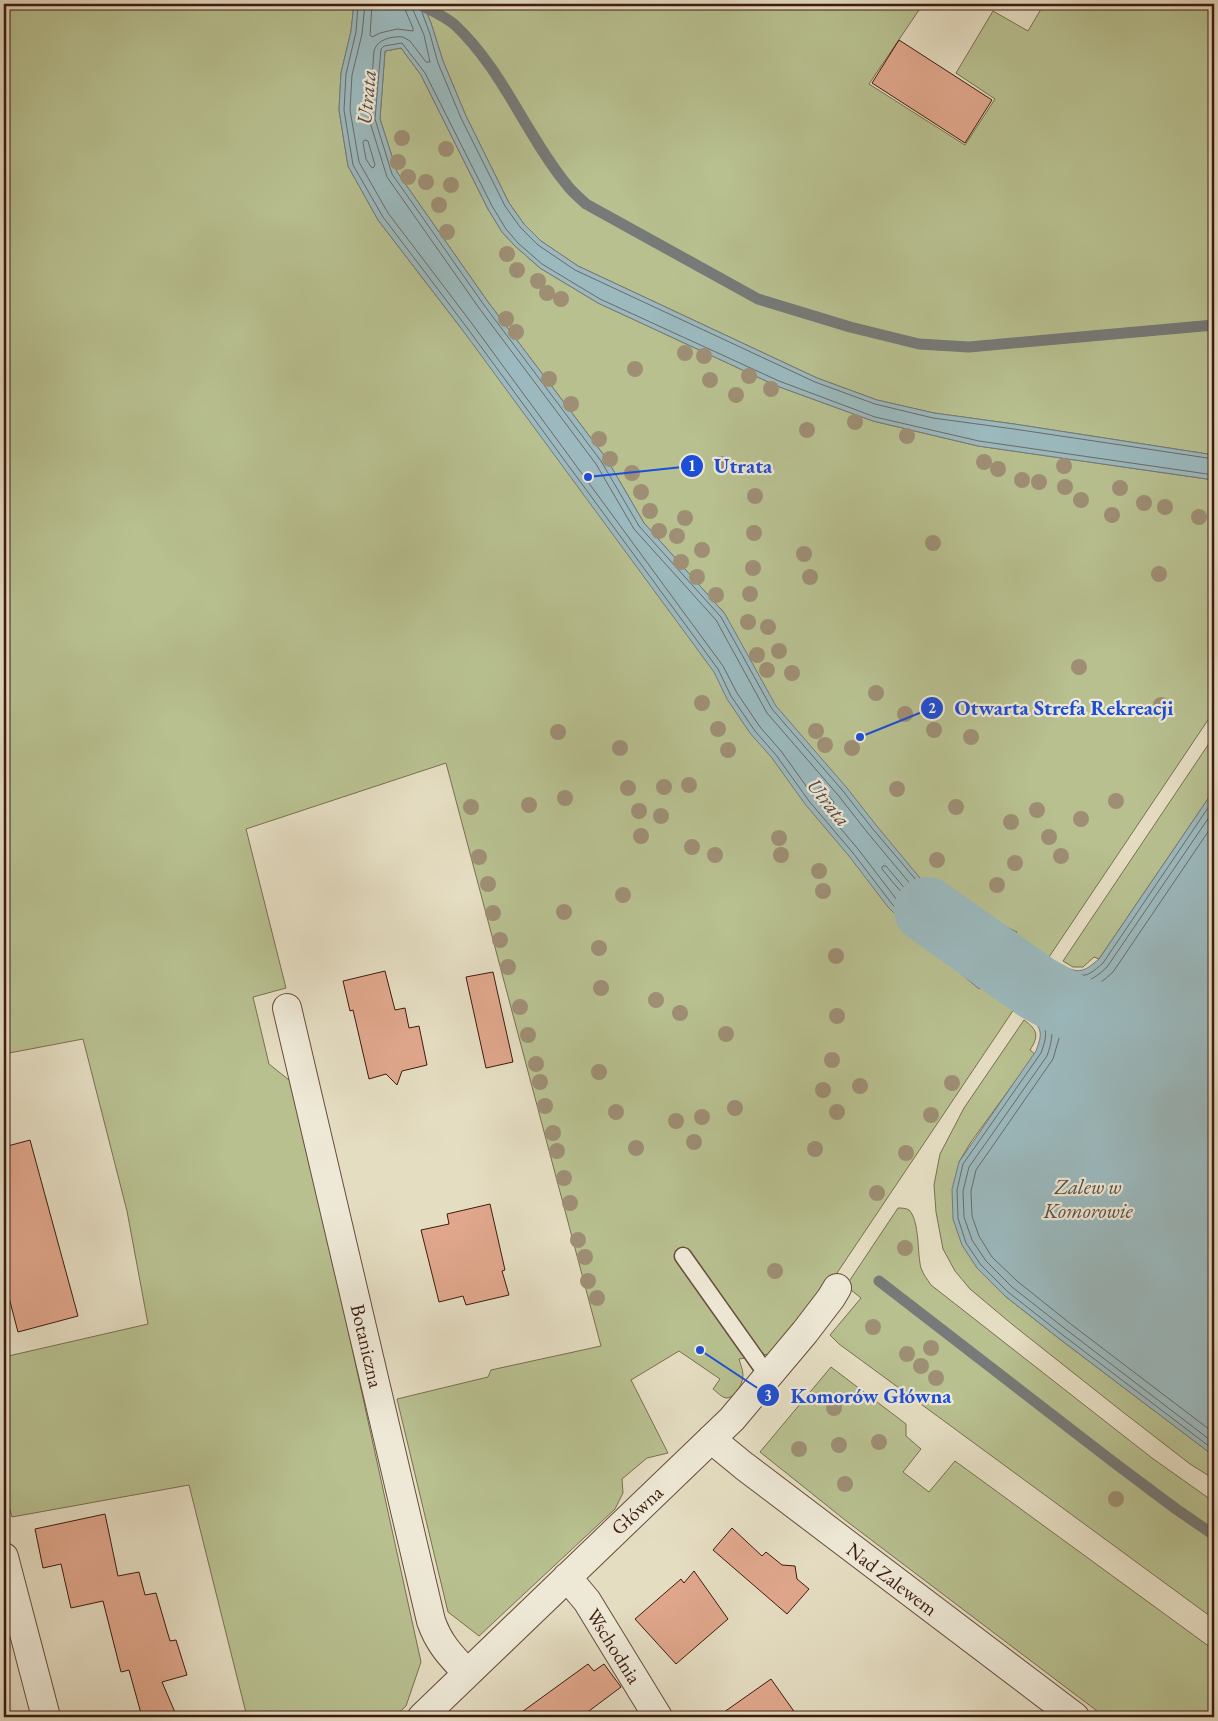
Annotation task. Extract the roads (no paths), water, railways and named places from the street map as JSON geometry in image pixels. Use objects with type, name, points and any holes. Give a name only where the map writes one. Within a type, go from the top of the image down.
[{"type":"street","name":"Botaniczna","points":[[287,1008],[431,1621],[446,1651],[467,1673]]},
{"type":"street","name":"Główna","points":[[422,1717],[732,1418],[821,1311],[837,1288]]},
{"type":"street","name":"Nad Zalewem","points":[[711,1439],[1075,1717]]},
{"type":"street","points":[[4,1557],[46,1717]]},
{"type":"street","name":"Wschodnia","points":[[567,1577],[587,1601],[658,1717]]},
{"type":"lane","points":[[683,1256],[768,1376]]},
{"type":"water","points":[[354,4],[423,4],[443,61],[466,116],[509,203],[524,224],[541,241],[578,266],[817,378],[877,400],[934,413],[1214,455],[1214,480],[978,446],[873,421],[777,386],[598,303],[540,268],[502,232],[488,209],[421,75],[401,48],[385,51],[380,119],[397,172],[488,302],[606,458],[644,523],[725,614],[776,706],[847,788],[920,878],[963,906],[1017,932],[1013,939],[1016,942],[987,984],[983,981],[979,989],[917,936],[888,907],[849,856],[805,804],[772,758],[750,733],[727,699],[714,672],[461,328],[378,220],[348,166],[339,110],[341,73],[351,31]]},
{"type":"water","name":"Zalew w Komorowie","points":[[1214,790],[1214,1456],[1005,1296],[977,1268],[962,1245],[953,1219],[952,1189],[959,1162],[1036,1051],[1040,1039],[1040,1031],[1028,1015],[1062,965],[1077,971],[1086,969],[1099,959]]},
{"type":"water","points":[[1025,945],[1052,959],[1017,1009],[994,989]]},
{"type":"waterway","points":[[419,4],[451,22],[472,43],[501,82],[552,166],[569,188],[586,204],[758,299],[850,327],[919,344],[969,347],[1214,325]]},
{"type":"waterway","points":[[927,910],[1037,988],[1075,1009],[1104,1016],[1214,1025]]},
{"type":"waterway","points":[[879,1281],[1112,1461],[1214,1535]]},
{"type":"place","name":"Utrata","points":[[588,477]]},
{"type":"place","name":"Otwarta Strefa Rekreacji","points":[[860,737]]},
{"type":"place","name":"Komorów Główna","points":[[700,1350]]}]
